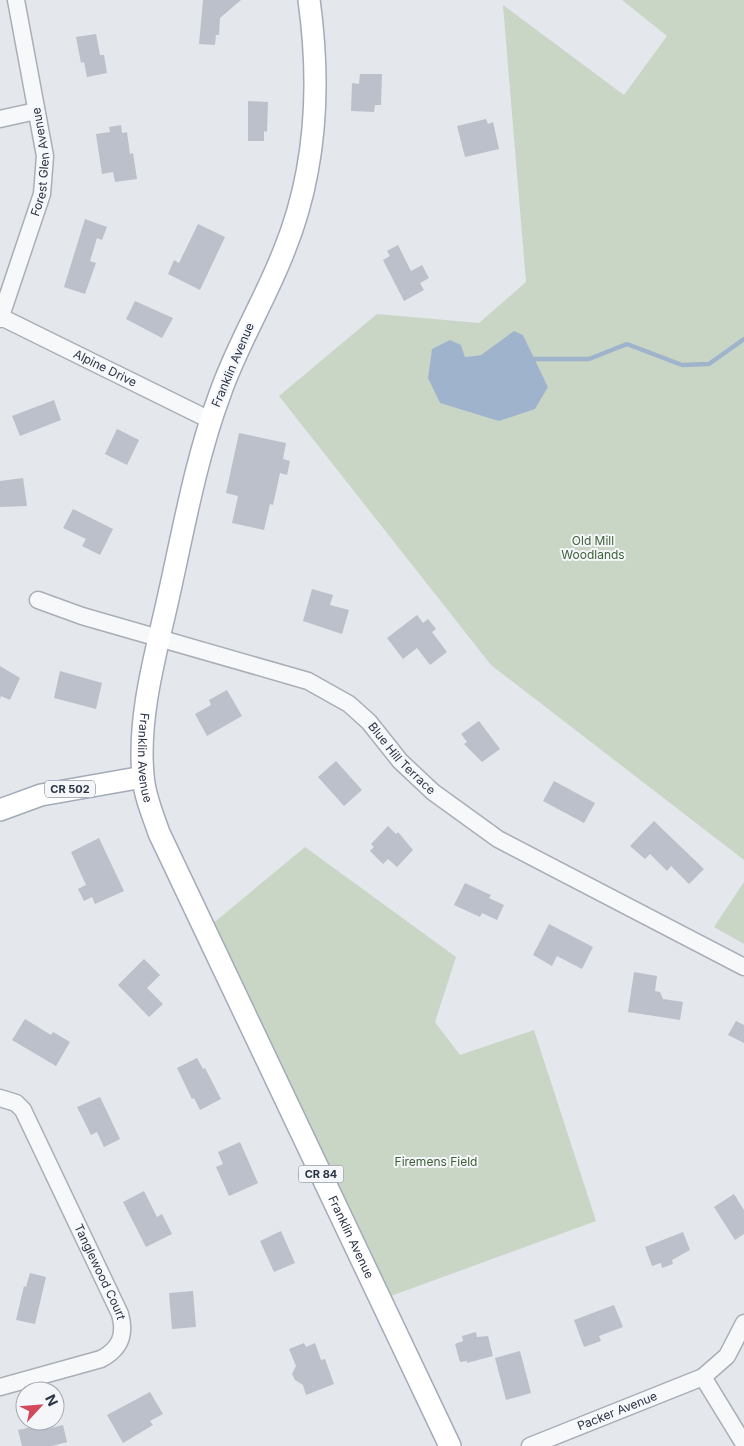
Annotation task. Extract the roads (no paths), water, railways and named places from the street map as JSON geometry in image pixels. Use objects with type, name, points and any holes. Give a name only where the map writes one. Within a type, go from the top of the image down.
[{"type":"main road","name":"Franklin Avenue","points":[[309,0],[316,63],[316,102],[307,178],[284,252],[221,390],[210,420],[159,639],[144,722],[143,777],[159,833],[450,1446]]},
{"type":"main road","name":"CR 502","points":[[0,810],[41,795],[143,777]]},
{"type":"street","name":"Forest Glen Avenue","points":[[0,318],[42,194],[45,156],[16,0]]},
{"type":"street","points":[[0,119],[36,111]]},
{"type":"street","name":"Alpine Drive","points":[[0,318],[210,420]]},
{"type":"street","name":"Blue Hill Terrace","points":[[38,600],[82,616],[308,681],[349,704],[368,722],[400,761],[433,792],[498,839],[744,967]]},
{"type":"street","name":"Tanglewood Court","points":[[0,1098],[16,1103],[24,1110],[123,1325],[118,1346],[111,1354],[101,1359],[0,1387]]},
{"type":"street","name":"Packer Avenue","points":[[530,1446],[703,1377],[727,1356],[744,1323]]},
{"type":"street","points":[[703,1377],[744,1444]]},
{"type":"water","points":[[514,331],[523,335],[548,387],[535,409],[499,421],[440,403],[428,378],[432,349],[450,340],[461,345],[465,357],[481,355]]},
{"type":"waterway","points":[[534,359],[589,359],[627,344],[682,365],[709,364],[744,339]]},
{"type":"park label","name":"Old Mill Woodlands","points":[[593,548]]},
{"type":"park label","name":"Firemens Field","points":[[436,1162]]}]
